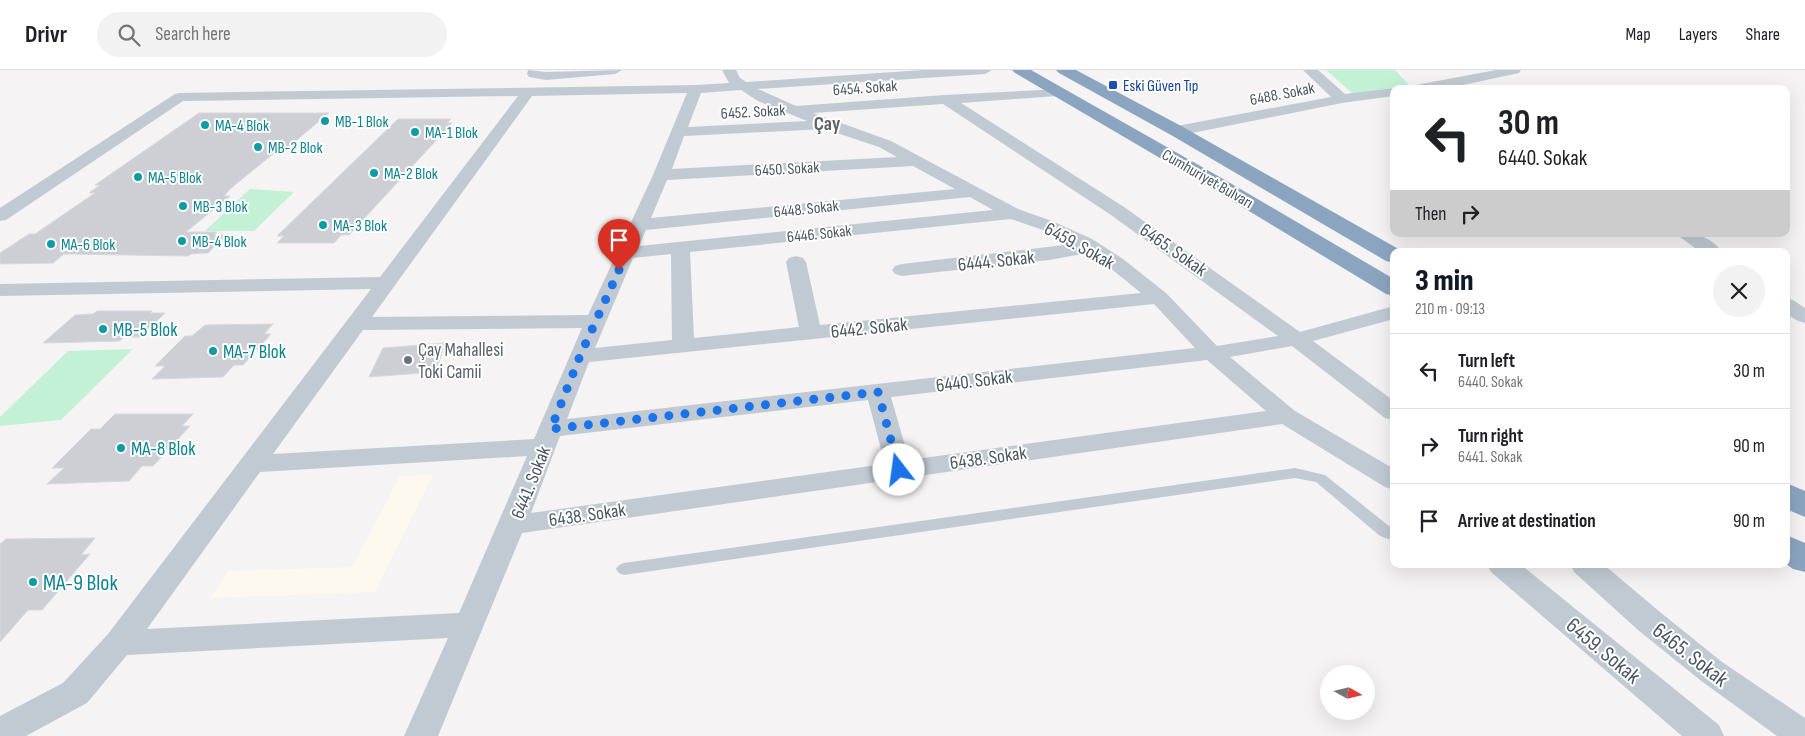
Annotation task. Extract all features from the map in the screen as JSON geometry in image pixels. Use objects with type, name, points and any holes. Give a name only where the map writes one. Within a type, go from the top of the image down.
[{"type":"highway","name":"Cumhuriyet Bulvarı","points":[[1020,70],[1218,184],[1390,287]]},
{"type":"highway","name":"Cumhuriyet Bulvarı","points":[[1064,70],[1177,131],[1390,254]]},
{"type":"highway","points":[[1790,497],[1805,506]]},
{"type":"highway","points":[[1790,549],[1805,560]]},
{"type":"street","points":[[0,733],[75,693],[119,643],[387,283],[532,81],[534,74],[546,76],[615,70]]},
{"type":"street","name":"6459. Sokak","points":[[729,70],[734,80],[763,98],[829,125],[885,144],[1012,213],[1046,225],[1091,247],[1159,297],[1212,353],[1286,416],[1390,478]]},
{"type":"street","points":[[0,216],[180,97],[532,81],[696,89],[745,86],[833,75],[985,70]]},
{"type":"street","points":[[1310,70],[1342,99]]},
{"type":"street","points":[[1465,85],[1514,70]]},
{"type":"street","points":[[833,75],[848,106]]},
{"type":"street","name":"6441. Sokak","points":[[421,736],[548,438],[580,356],[661,175],[696,89]]},
{"type":"street","name":"6454. Sokak","points":[[795,110],[1057,92]]},
{"type":"street","name":"6488. Sokak","points":[[1177,131],[1342,99],[1390,93]]},
{"type":"street","name":"6465. Sokak","points":[[945,99],[1102,198],[1297,339],[1390,410]]},
{"type":"street","name":"6452. Sokak","points":[[678,132],[829,125]]},
{"type":"street","name":"6450. Sokak","points":[[661,175],[913,160]]},
{"type":"street","name":"6448. Sokak","points":[[639,225],[973,192]]},
{"type":"street","name":"6446. Sokak","points":[[627,253],[1012,213]]},
{"type":"street","points":[[1690,237],[1706,248]]},
{"type":"street","points":[[680,247],[683,346]]},
{"type":"street","name":"6444. Sokak","points":[[902,270],[1091,247]]},
{"type":"street","points":[[796,262],[811,333]]},
{"type":"street","points":[[0,290],[387,283]]},
{"type":"street","name":"6442. Sokak","points":[[580,356],[1159,297]]},
{"type":"street","points":[[1790,307],[1805,317]]},
{"type":"street","name":"6440. Sokak","points":[[252,464],[548,438],[878,392],[1212,353],[1297,339],[1390,313]]},
{"type":"street","points":[[356,324],[596,321]]},
{"type":"street","points":[[878,392],[899,470]]},
{"type":"street","name":"6438. Sokak","points":[[512,524],[1286,416]]},
{"type":"street","name":"6459. Sokak","points":[[1506,568],[1707,736]]},
{"type":"street","name":"6465. Sokak","points":[[1589,568],[1649,621],[1712,671],[1804,736]]},
{"type":"street","points":[[119,643],[469,625]]},
{"type":"lane","points":[[624,569],[1295,473],[1320,478],[1390,534]]},
{"type":"shaded area","points":[[433,475],[375,592],[210,598],[228,571],[352,567],[400,476]]},
{"type":"green space","points":[[1326,70],[1395,70],[1409,85],[1390,85],[1390,88],[1353,94]]},
{"type":"green space","points":[[250,189],[294,192],[254,231],[205,231]]},
{"type":"green space","points":[[133,349],[61,420],[0,426],[0,417],[68,351]]},
{"type":"building","points":[[199,113],[329,113],[280,154],[273,154],[230,189],[224,196],[230,196],[186,232],[217,232],[214,235],[227,235],[208,253],[191,254],[188,256],[64,254],[53,263],[0,264],[0,253],[29,234],[35,234],[95,193],[89,193],[100,185],[95,185]]},
{"type":"building","points":[[398,119],[451,119],[447,123],[452,123],[349,235],[341,235],[334,243],[277,243],[284,236],[277,236]]},
{"type":"building","name":"MB-5 Blok","points":[[97,311],[152,311],[150,313],[165,313],[140,337],[124,337],[120,341],[43,343],[75,315],[93,314]]},
{"type":"building","name":"MA-7 Blok","points":[[273,324],[264,334],[271,334],[243,365],[234,365],[223,377],[152,379],[165,366],[155,366],[185,336],[192,336],[205,325]]},
{"type":"building","name":"Çay Mahallesi Toki Camii","points":[[445,343],[436,372],[369,377],[383,348]]},
{"type":"building","name":"MA-8 Blok","points":[[115,414],[193,414],[182,426],[190,426],[153,466],[142,466],[129,481],[47,484],[64,468],[52,468],[91,429],[100,429]]},
{"type":"building","name":"MA-9 Blok","points":[[95,538],[81,555],[90,554],[42,610],[28,610],[0,642],[0,544],[6,539]]},
{"type":"place","name":"Eski Güven Tıp","points":[[1113,85]]},
{"type":"place","name":"MB-1 Blok","points":[[325,121]]},
{"type":"place","name":"MA-4 Blok","points":[[205,125]]},
{"type":"place","name":"MA-1 Blok","points":[[415,132]]},
{"type":"place","name":"MB-2 Blok","points":[[258,147]]},
{"type":"place","name":"MA-2 Blok","points":[[374,173]]},
{"type":"place","name":"MA-5 Blok","points":[[138,177]]},
{"type":"place","name":"MB-3 Blok","points":[[183,206]]},
{"type":"place","name":"MA-3 Blok","points":[[323,225]]},
{"type":"place","name":"MB-4 Blok","points":[[182,241]]},
{"type":"place","name":"MA-6 Blok","points":[[51,244]]},
{"type":"place","name":"MB-5 Blok","points":[[103,329]]},
{"type":"place","name":"MA-7 Blok","points":[[213,351]]},
{"type":"place","name":"Çay Mahallesi Toki Camii","points":[[408,360]]},
{"type":"place","name":"MA-8 Blok","points":[[121,448]]},
{"type":"place","name":"MA-9 Blok","points":[[33,582]]},
{"type":"district","name":"Çay","points":[[827,123]]},
{"type":"route","points":[[619,270],[580,356],[551,429],[878,392],[899,470]]}]
